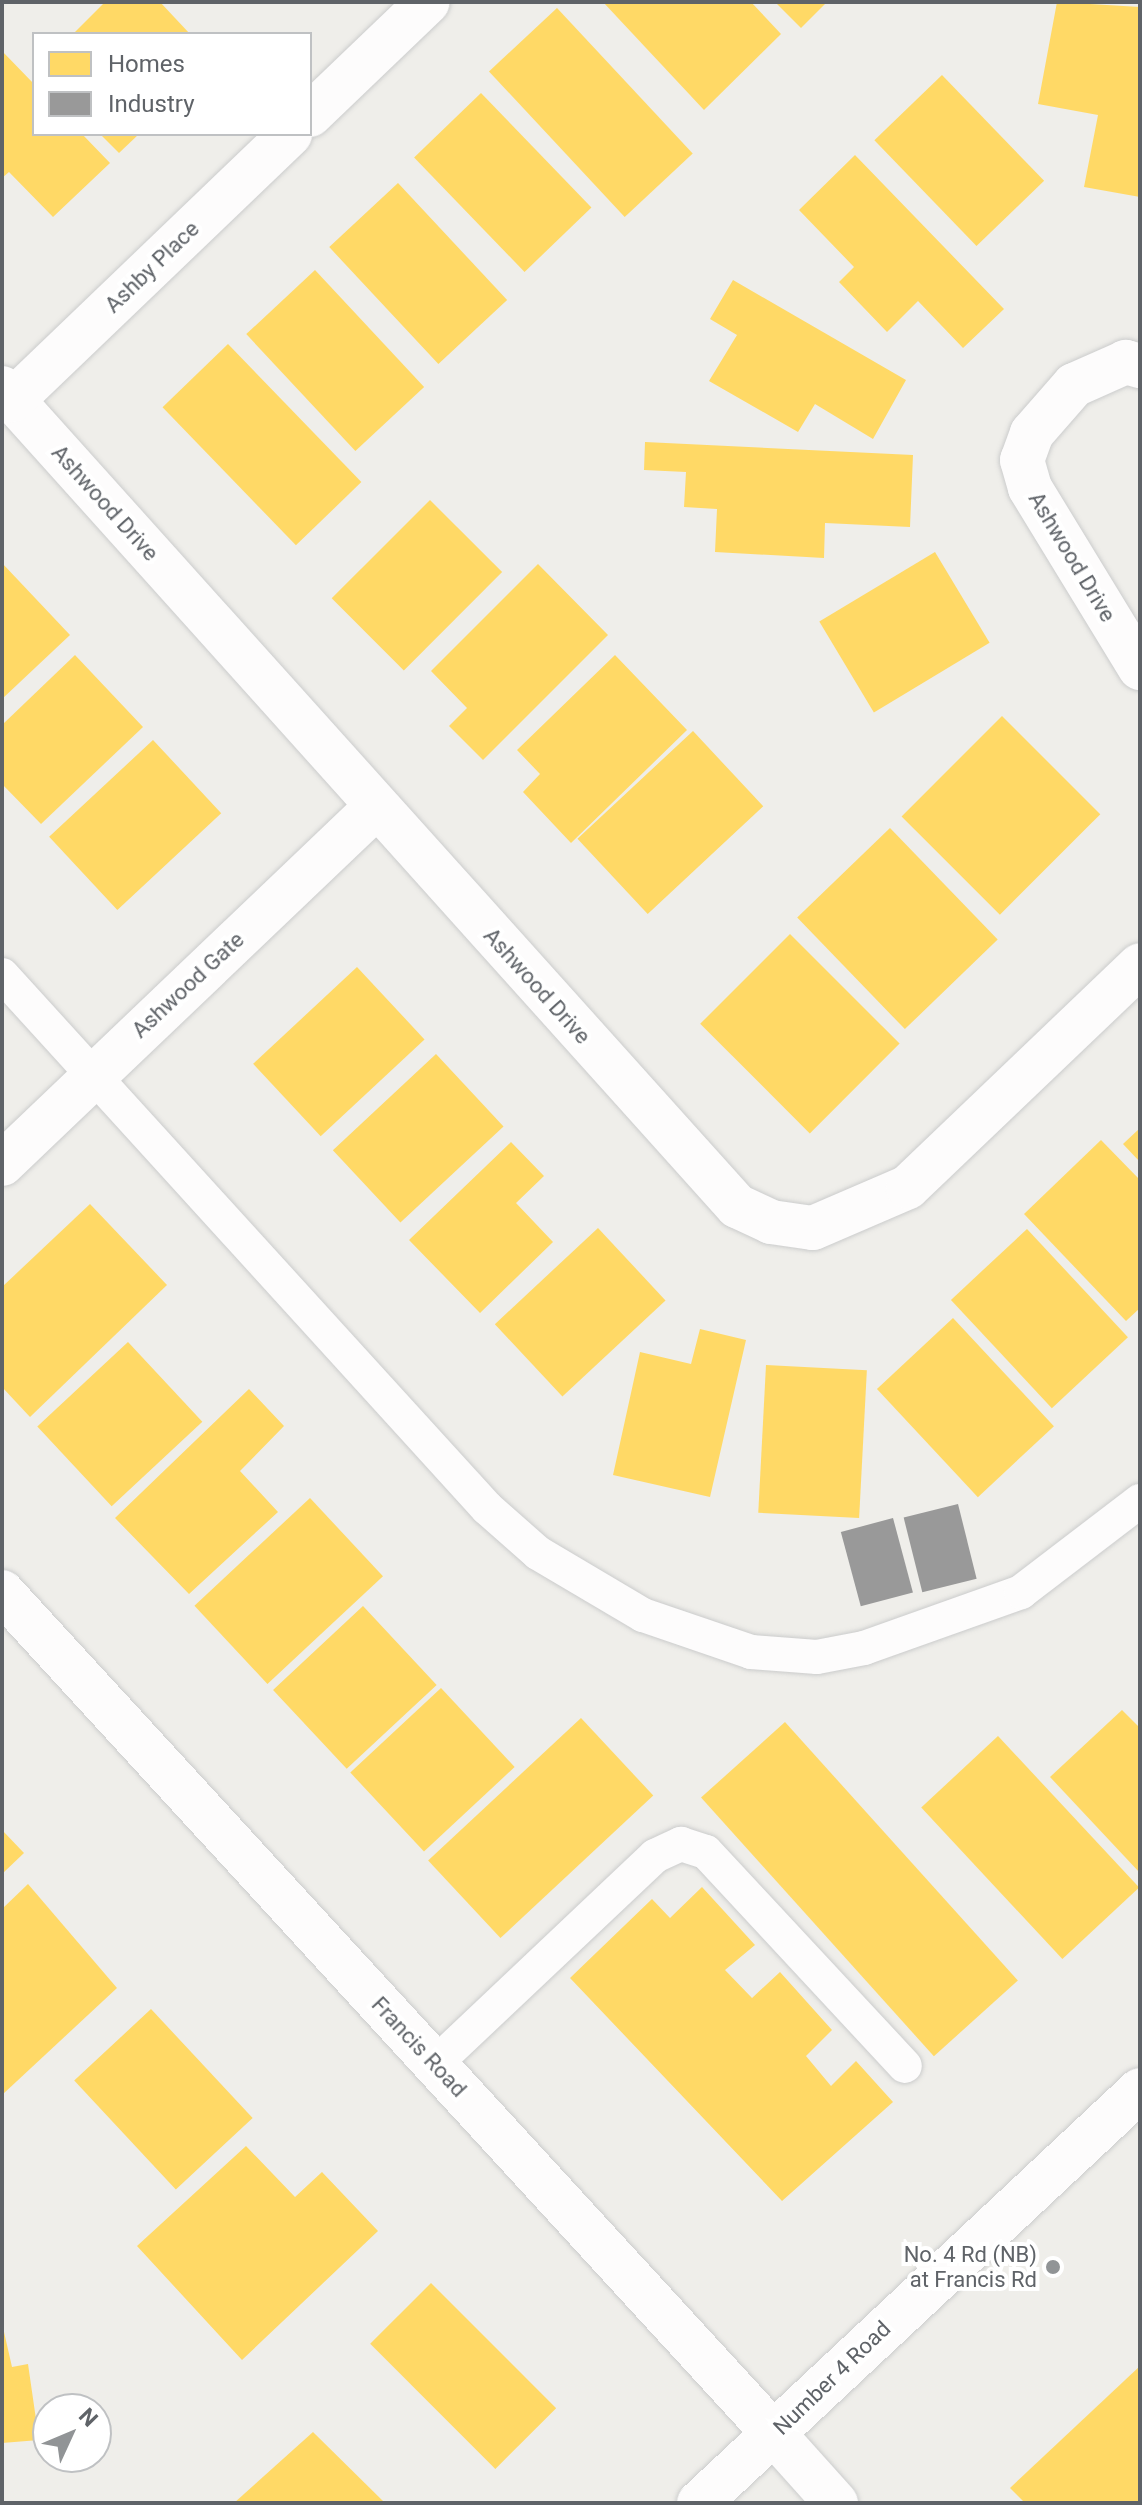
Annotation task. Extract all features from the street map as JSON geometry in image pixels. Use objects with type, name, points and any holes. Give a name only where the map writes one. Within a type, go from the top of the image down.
[{"type":"street","points":[[312,113],[428,2]]},
{"type":"street","name":"Ashby Place","points":[[8,394],[288,136]]},
{"type":"street","name":"Ashwood Drive","points":[[1140,366],[1126,362],[1074,385],[1032,433],[1022,460],[1036,499],[1140,668]]},
{"type":"street","name":"Ashwood Drive","points":[[8,394],[375,808],[737,1206],[771,1222],[813,1228],[908,1187],[1140,965]]},
{"type":"street","name":"Ashwood Gate","points":[[2,1164],[375,808]]},
{"type":"street","name":"Francis Road","points":[[2,1592],[836,2503]]},
{"type":"street","name":"Number 4 Road","points":[[699,2503],[1140,2090]]},
{"type":"lane","points":[[2,975],[487,1508],[610,1599],[695,1638],[817,1657],[920,1634],[1021,1592],[1140,1501]]},
{"type":"lane","points":[[435,2064],[655,1856],[681,1844],[706,1852],[905,2066]]},
{"type":"building: Homes","points":[[105,2],[160,2],[188,32],[75,32]]},
{"type":"building: Homes","points":[[603,2],[751,2],[781,34],[704,110]]},
{"type":"building: Homes","points":[[775,2],[827,2],[801,28]]},
{"type":"building: Homes","points":[[1057,2],[1140,7],[1140,197],[1084,187],[1098,115],[1038,104]]},
{"type":"building: Homes","points":[[557,8],[693,154],[625,217],[489,71]]},
{"type":"building: Homes","points":[[2,51],[32,82],[32,136],[84,136],[110,163],[53,217],[9,172],[2,178]]},
{"type":"building: Homes","points":[[942,75],[1044,181],[976,246],[874,140]]},
{"type":"building: Homes","points":[[481,93],[591,207],[525,272],[414,158]]},
{"type":"building: Homes","points":[[102,136],[137,136],[119,153]]},
{"type":"building: Homes","points":[[855,155],[1004,309],[963,348],[918,301],[887,332],[839,282],[854,267],[799,210]]},
{"type":"building: Homes","points":[[398,183],[507,300],[438,364],[329,247]]},
{"type":"building: Homes","points":[[315,270],[424,387],[355,451],[246,334]]},
{"type":"building: Homes","points":[[733,280],[906,380],[873,439],[815,404],[798,432],[709,381],[737,335],[710,319]]},
{"type":"building: Homes","points":[[228,344],[361,482],[296,545],[163,407]]},
{"type":"building: Homes","points":[[645,442],[913,455],[910,527],[825,523],[824,558],[715,552],[717,509],[684,507],[686,472],[644,470]]},
{"type":"building: Homes","points":[[430,500],[502,572],[404,670],[332,598]]},
{"type":"building: Homes","points":[[935,552],[990,643],[874,712],[819,622]]},
{"type":"building: Homes","points":[[2,563],[70,635],[2,699]]},
{"type":"building: Homes","points":[[538,564],[608,635],[483,760],[449,726],[467,708],[431,671]]},
{"type":"building: Homes","points":[[75,655],[143,727],[41,824],[2,784],[2,725]]},
{"type":"building: Homes","points":[[615,655],[687,730],[571,843],[523,792],[540,774],[517,750]]},
{"type":"building: Homes","points":[[1002,716],[1100,814],[1000,915],[902,816]]},
{"type":"building: Homes","points":[[693,731],[763,806],[648,914],[577,839]]},
{"type":"building: Homes","points":[[153,740],[221,813],[117,910],[49,837]]},
{"type":"building: Homes","points":[[890,828],[998,939],[905,1029],[797,918]]},
{"type":"building: Homes","points":[[790,934],[900,1044],[810,1133],[700,1024]]},
{"type":"building: Homes","points":[[357,967],[425,1039],[321,1136],[253,1064]]},
{"type":"building: Homes","points":[[436,1054],[504,1126],[400,1223],[333,1150]]},
{"type":"building: Homes","points":[[1140,1128],[1140,1162],[1123,1144]]},
{"type":"building: Homes","points":[[1101,1140],[1140,1180],[1140,1308],[1126,1321],[1024,1214]]},
{"type":"building: Homes","points":[[511,1142],[544,1176],[516,1203],[553,1242],[480,1313],[409,1240]]},
{"type":"building: Homes","points":[[90,1204],[167,1285],[30,1417],[2,1387],[2,1287]]},
{"type":"building: Homes","points":[[598,1228],[666,1300],[562,1397],[495,1324]]},
{"type":"building: Homes","points":[[1027,1229],[1128,1337],[1052,1408],[951,1300]]},
{"type":"building: Homes","points":[[953,1318],[1054,1426],[978,1497],[877,1389]]},
{"type":"building: Homes","points":[[700,1329],[746,1340],[710,1497],[613,1475],[640,1352],[691,1364]]},
{"type":"building: Homes","points":[[128,1342],[202,1422],[112,1506],[37,1427]]},
{"type":"building: Homes","points":[[766,1365],[867,1370],[859,1518],[758,1513]]},
{"type":"building: Homes","points":[[249,1389],[284,1426],[240,1471],[278,1512],[189,1594],[115,1518]]},
{"type":"building: Homes","points":[[310,1498],[383,1576],[267,1684],[194,1606]]},
{"type":"building: Homes","points":[[363,1606],[437,1685],[347,1769],[273,1690]]},
{"type":"building: Homes","points":[[441,1688],[515,1767],[424,1852],[350,1773]]},
{"type":"building: Homes","points":[[1122,1710],[1140,1728],[1140,1873],[1050,1777]]},
{"type":"building: Homes","points":[[581,1718],[653,1796],[500,1938],[428,1861]]},
{"type":"building: Homes","points":[[785,1722],[1018,1981],[934,2056],[701,1798]]},
{"type":"building: Homes","points":[[998,1736],[1139,1887],[1062,1959],[921,1808]]},
{"type":"building: Homes","points":[[2,1830],[24,1853],[2,1874]]},
{"type":"building: Homes","points":[[28,1884],[117,1988],[2,2095],[2,1909]]},
{"type":"building: Homes","points":[[702,1887],[755,1945],[725,1970],[752,1998],[780,1972],[832,2030],[806,2056],[831,2086],[856,2061],[893,2102],[782,2201],[570,1978],[652,1899],[670,1918]]},
{"type":"building: Homes","points":[[151,2009],[253,2118],[176,2190],[74,2081]]},
{"type":"building: Homes","points":[[246,2146],[295,2197],[322,2172],[378,2231],[242,2360],[137,2246]]},
{"type":"building: Homes","points":[[431,2283],[556,2408],[495,2469],[370,2344]]},
{"type":"building: Homes","points":[[2,2323],[12,2367],[28,2364],[32,2393],[32,2441],[2,2443]]},
{"type":"building: Homes","points":[[1140,2366],[1140,2503],[1025,2503],[1010,2488]]},
{"type":"building: Homes","points":[[313,2432],[385,2503],[234,2503]]},
{"type":"building: Industry","points":[[958,1504],[977,1579],[922,1592],[904,1518]]},
{"type":"building: Industry","points":[[893,1518],[913,1592],[861,1606],[841,1532]]},
{"type":"place","name":"No. 4 Rd (NB) at Francis Rd","points":[[1053,2267]]}]
